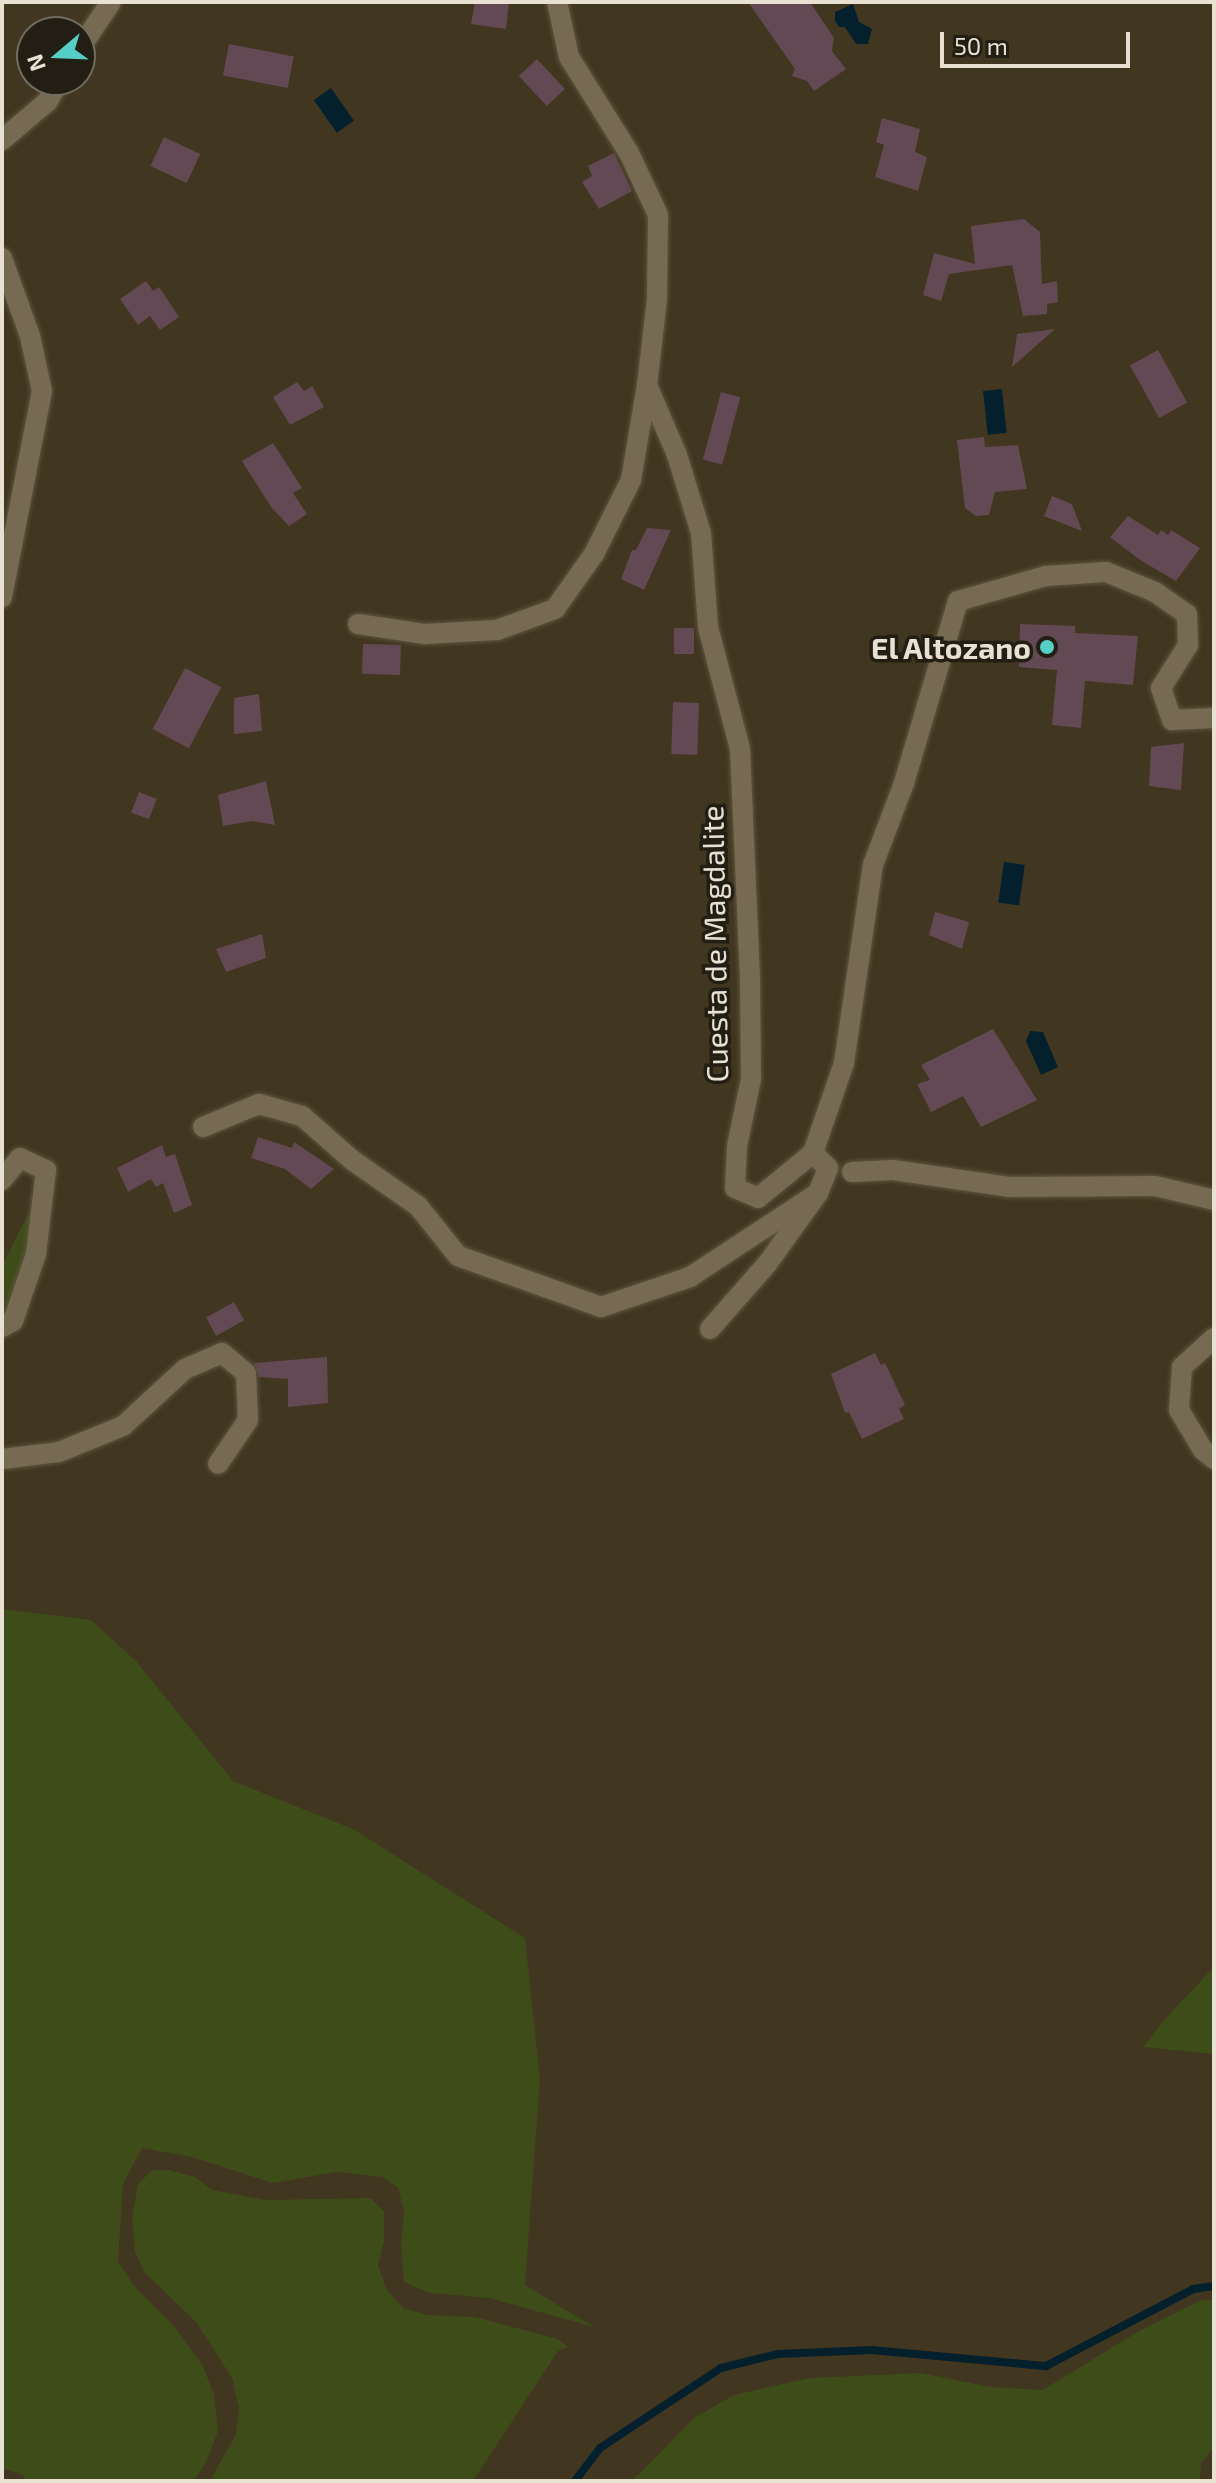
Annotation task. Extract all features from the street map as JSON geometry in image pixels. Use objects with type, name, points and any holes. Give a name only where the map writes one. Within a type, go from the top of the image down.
[{"type":"street","points":[[96,24],[111,2]]},
{"type":"street","name":"Cuesta de Magdalite","points":[[557,2],[569,57],[629,153],[658,215],[657,299],[647,385],[677,455],[701,533],[708,627],[740,749],[751,1079],[737,1146],[735,1188],[758,1198],[813,1153]]},
{"type":"street","points":[[2,140],[51,96]]},
{"type":"street","points":[[2,258],[30,336],[42,391],[2,597]]},
{"type":"street","points":[[358,624],[425,634],[497,630],[555,609],[594,554],[631,480],[647,385]]},
{"type":"street","points":[[710,1329],[767,1264],[818,1193],[828,1168],[813,1153],[844,1063],[873,865],[904,783],[958,601],[1046,576],[1106,572],[1155,592],[1187,614],[1188,645],[1161,688],[1172,720],[1214,718]]},
{"type":"street","points":[[203,1127],[259,1104],[302,1116],[352,1160],[418,1206],[458,1256],[601,1307],[690,1277],[818,1193]]},
{"type":"street","points":[[2,1180],[20,1158],[46,1170],[36,1254],[13,1321],[2,1327]]},
{"type":"street","points":[[852,1172],[893,1170],[1009,1187],[1155,1186],[1214,1200]]},
{"type":"street","points":[[1214,1338],[1208,1340],[1182,1367],[1179,1410],[1203,1450],[1214,1459]]},
{"type":"street","points":[[2,1459],[59,1452],[123,1426],[185,1369],[222,1353],[246,1373],[248,1420],[218,1464]]},
{"type":"green space","points":[[41,1189],[31,1239],[2,1319],[2,1265]]},
{"type":"green space","points":[[2,1609],[91,1620],[136,1661],[233,1781],[353,1829],[525,1938],[540,2078],[525,2285],[594,2327],[489,2298],[429,2293],[404,2282],[401,2246],[404,2212],[398,2188],[383,2177],[337,2172],[273,2183],[192,2157],[142,2148],[123,2184],[118,2261],[134,2286],[174,2326],[203,2366],[214,2395],[218,2431],[206,2462],[194,2481],[25,2481],[23,2475],[2,2468]]},
{"type":"green space","points":[[1214,1967],[1214,2054],[1143,2047],[1165,2019]]},
{"type":"green space","points":[[152,2170],[169,2170],[195,2177],[212,2190],[266,2200],[371,2198],[384,2212],[384,2241],[378,2265],[386,2289],[403,2308],[428,2315],[475,2317],[558,2339],[568,2347],[558,2351],[473,2481],[210,2481],[236,2434],[239,2409],[232,2378],[196,2322],[144,2272],[135,2251],[132,2217],[138,2184]]},
{"type":"green space","points":[[1201,2300],[1214,2300],[1214,2448],[1201,2463],[1200,2481],[632,2481],[694,2418],[734,2395],[809,2378],[920,2373],[990,2387],[1043,2390],[1139,2331]]},
{"type":"water","points":[[853,4],[859,22],[872,29],[868,44],[856,44],[845,27],[839,27],[835,21],[835,12]]},
{"type":"water","points":[[331,88],[354,121],[337,133],[314,100]]},
{"type":"water","points":[[1002,389],[1007,433],[988,435],[983,391]]},
{"type":"water","points":[[1004,862],[1025,865],[1019,906],[998,903]]},
{"type":"water","points":[[1030,1031],[1043,1032],[1058,1067],[1041,1075],[1026,1041]]},
{"type":"building","points":[[475,2],[509,2],[506,29],[471,24]]},
{"type":"building","points":[[748,2],[810,2],[834,38],[832,51],[846,69],[814,91],[807,81],[792,76],[795,69]]},
{"type":"building","points":[[229,44],[294,57],[288,88],[223,75]]},
{"type":"building","points":[[537,59],[565,89],[547,106],[519,76]]},
{"type":"building","points":[[882,118],[920,129],[915,152],[927,157],[918,191],[875,177],[884,145],[876,142]]},
{"type":"building","points":[[164,137],[200,154],[187,183],[150,166]]},
{"type":"building","points":[[614,153],[632,191],[599,209],[582,182],[592,176],[588,166]]},
{"type":"building","points":[[1024,219],[1040,232],[1042,284],[1057,281],[1058,302],[1047,304],[1047,314],[1023,316],[1012,265],[949,274],[941,301],[923,295],[934,253],[975,264],[971,226]]},
{"type":"building","points":[[146,281],[153,291],[159,287],[179,317],[160,330],[150,316],[138,325],[120,299]]},
{"type":"building","points":[[1055,329],[1012,367],[1017,334]]},
{"type":"building","points":[[1158,350],[1187,402],[1159,418],[1130,366]]},
{"type":"building","points":[[297,382],[304,391],[312,386],[324,407],[290,425],[273,397]]},
{"type":"building","points":[[721,392],[740,397],[722,465],[703,460]]},
{"type":"building","points":[[984,437],[985,447],[1018,445],[1027,489],[995,492],[989,515],[976,516],[965,508],[957,440]]},
{"type":"building","points":[[273,443],[302,488],[293,493],[307,514],[289,526],[271,507],[242,461]]},
{"type":"building","points":[[1052,496],[1072,504],[1082,531],[1044,516]]},
{"type":"building","points":[[1128,516],[1158,535],[1161,530],[1168,535],[1171,530],[1200,548],[1176,581],[1140,560],[1110,537]]},
{"type":"building","points":[[647,528],[671,530],[644,590],[621,579],[632,550],[636,550]]},
{"type":"building","points":[[1020,624],[1075,626],[1075,633],[1138,636],[1133,685],[1085,681],[1081,728],[1052,725],[1057,670],[1019,667]]},
{"type":"building","points":[[674,628],[694,628],[694,654],[674,654]]},
{"type":"building","points":[[363,644],[401,645],[400,675],[362,674]]},
{"type":"building","points":[[185,668],[221,687],[189,748],[153,729]]},
{"type":"building","points":[[259,694],[262,731],[234,734],[234,698]]},
{"type":"building","points":[[673,702],[699,703],[697,755],[671,754]]},
{"type":"building","points":[[1184,743],[1181,790],[1149,786],[1151,747]]},
{"type":"building","points":[[266,781],[275,825],[252,821],[223,826],[218,795]]},
{"type":"building","points":[[139,792],[157,799],[149,819],[131,813]]},
{"type":"building","points":[[935,912],[969,922],[962,949],[929,935]]},
{"type":"building","points":[[262,934],[266,958],[226,972],[216,949]]},
{"type":"building","points":[[993,1029],[1037,1100],[981,1127],[963,1096],[931,1112],[917,1084],[930,1080],[921,1065]]},
{"type":"building","points":[[258,1137],[292,1148],[294,1142],[334,1169],[311,1189],[285,1169],[251,1158]]},
{"type":"building","points":[[162,1145],[166,1157],[175,1154],[192,1205],[174,1213],[163,1183],[156,1187],[151,1179],[128,1192],[117,1168]]},
{"type":"building","points":[[234,1302],[244,1320],[216,1336],[206,1318]]},
{"type":"building","points":[[875,1353],[881,1365],[885,1363],[905,1405],[899,1409],[904,1419],[862,1439],[849,1412],[845,1413],[831,1374]]},
{"type":"building","points":[[327,1357],[328,1403],[288,1407],[288,1379],[259,1377],[254,1363]]},
{"type":"waterway","points":[[575,2481],[600,2448],[721,2368],[778,2354],[872,2350],[1046,2366],[1193,2289],[1214,2286]]},
{"type":"place","name":"El Altozano","points":[[1047,647]]}]
